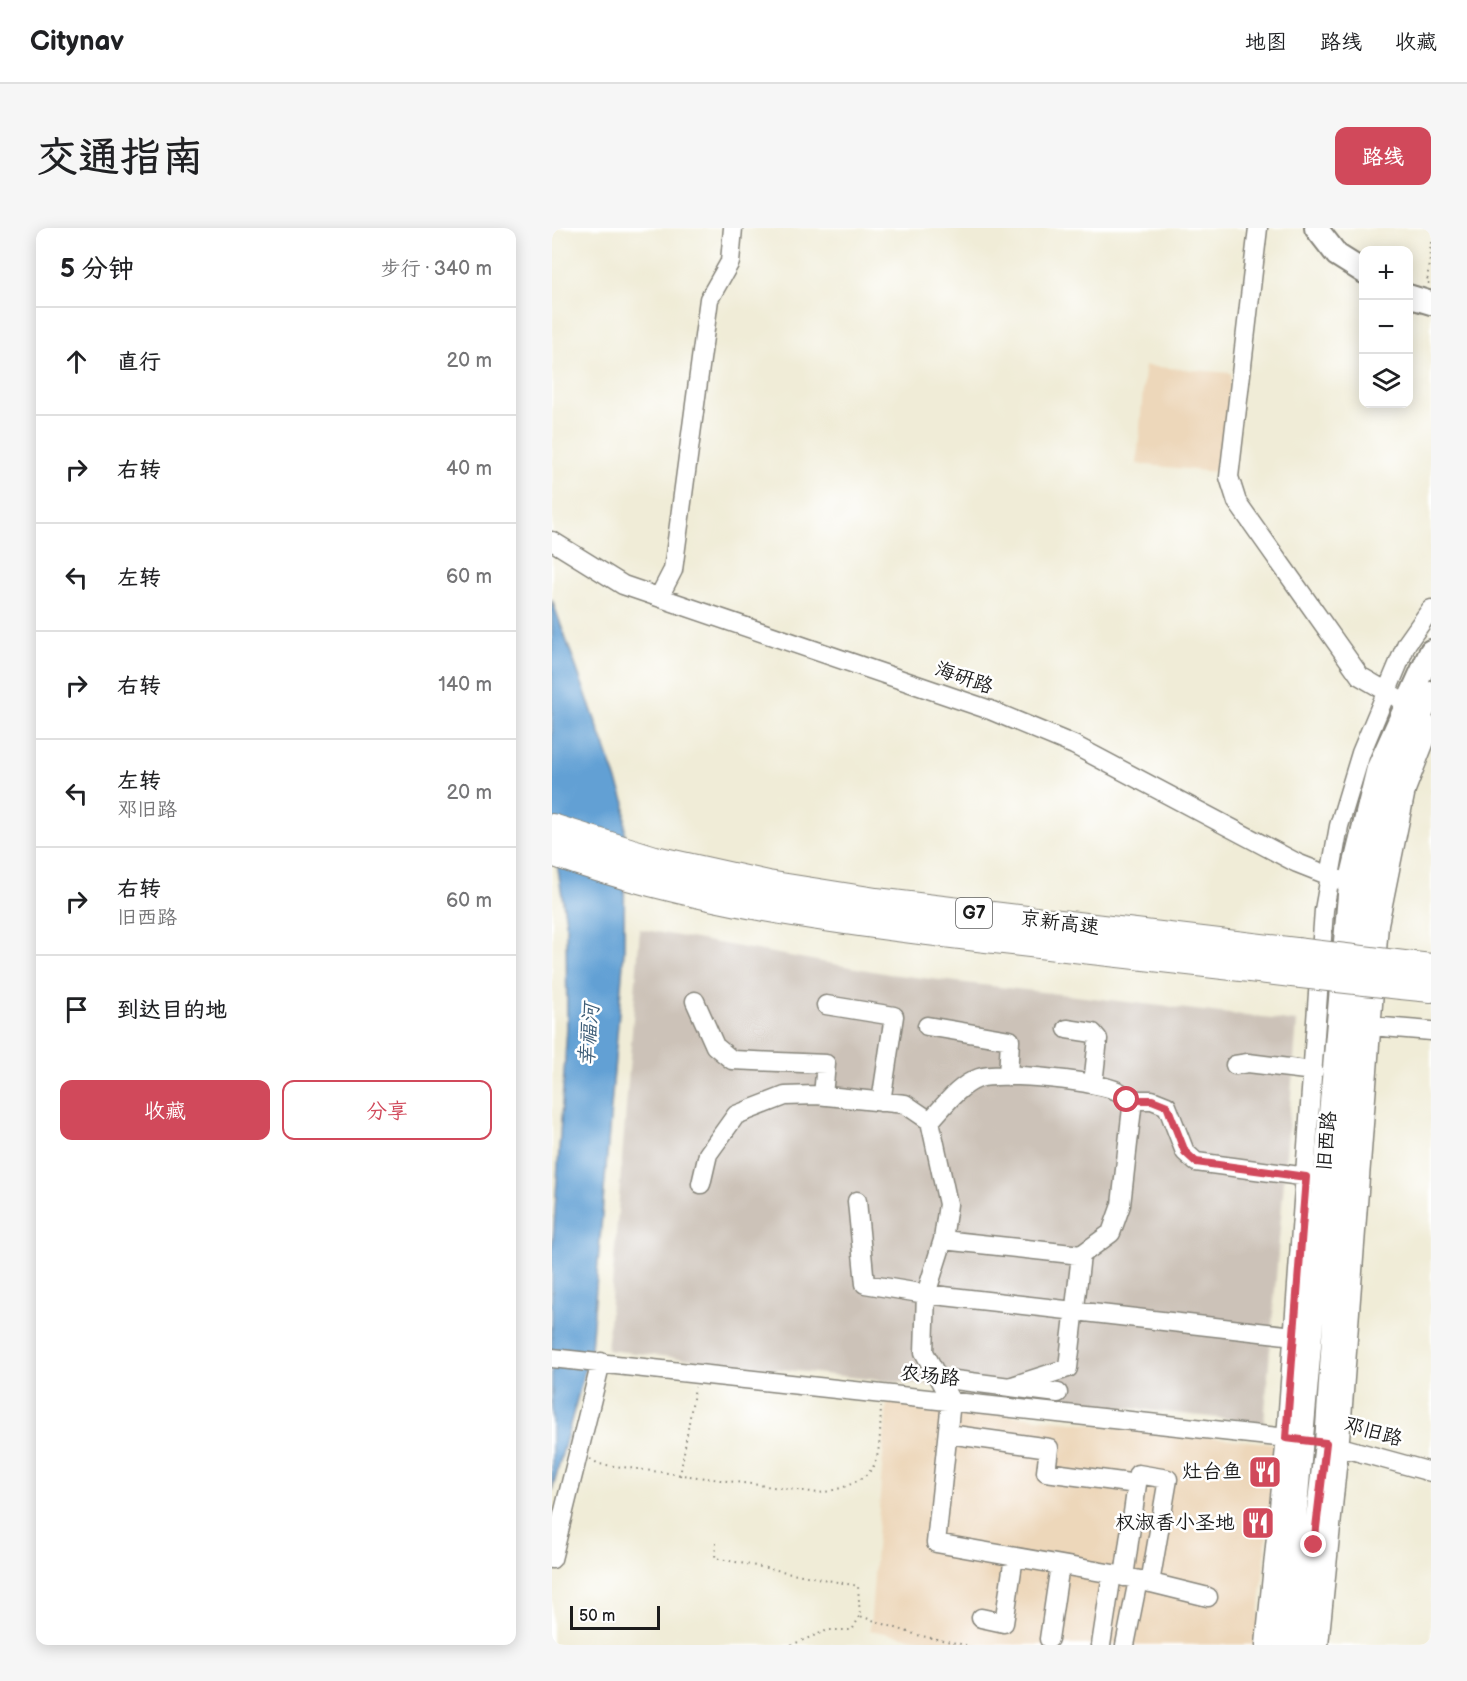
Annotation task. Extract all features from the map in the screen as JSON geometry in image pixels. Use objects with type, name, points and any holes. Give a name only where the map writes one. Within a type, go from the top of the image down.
[{"type":"highway","name":"京新高速","points":[[552,827],[655,859],[768,884],[876,902],[1294,962],[1402,975],[1431,989]]},
{"type":"highway","name":"京新高速","points":[[552,853],[660,884],[768,910],[876,926],[1294,962]]},
{"type":"highway","name":"京新高速","points":[[1402,975],[1431,967]]},
{"type":"main road","points":[[1317,228],[1337,255],[1359,269]]},
{"type":"main road","points":[[1413,298],[1431,303]]},
{"type":"main road","name":"旧西路","points":[[1284,1645],[1294,1439],[1340,880],[1359,837],[1378,768],[1405,704],[1431,651]]},
{"type":"main road","name":"旧西路","points":[[1302,1645],[1332,1445],[1361,920],[1381,824],[1398,766],[1431,693]]},
{"type":"street","points":[[659,597],[673,570],[709,299],[730,262],[733,228]]},
{"type":"street","points":[[1258,228],[1229,477],[1237,502],[1360,676],[1387,690],[1405,704]]},
{"type":"street","name":"海研路","points":[[552,541],[624,585],[1011,719],[1074,745],[1297,864],[1340,880]]},
{"type":"street","points":[[1127,1100],[1152,1100],[1167,1106],[1185,1152],[1196,1162],[1315,1178],[1314,1071],[1324,910],[1340,880],[1348,792],[1407,643],[1431,609]]},
{"type":"street","points":[[1319,1645],[1332,1445],[1352,1300],[1371,1026],[1383,893],[1411,772],[1431,726]]},
{"type":"street","points":[[695,1001],[715,1046],[732,1060],[826,1064],[823,1095]]},
{"type":"street","points":[[826,1005],[894,1017],[881,1102]]},
{"type":"street","points":[[927,1026],[1010,1040],[1008,1076]]},
{"type":"street","points":[[1371,1026],[1431,1031]]},
{"type":"street","points":[[1068,1029],[1094,1033],[1098,1039],[1093,1084]]},
{"type":"street","points":[[1235,1065],[1248,1063],[1314,1071]]},
{"type":"street","points":[[930,1121],[961,1087],[980,1078],[1008,1076],[1093,1084],[1122,1094],[1132,1108],[1121,1205],[1111,1233],[1081,1255],[943,1240]]},
{"type":"street","points":[[701,1184],[708,1154],[736,1115],[785,1096],[823,1095],[904,1104],[930,1121],[948,1204],[943,1240],[926,1294],[924,1352],[951,1401],[936,1543],[1131,1578],[1208,1597]]},
{"type":"street","points":[[857,1201],[864,1284],[926,1294],[1302,1337]]},
{"type":"street","points":[[1009,1387],[1068,1368],[1081,1255]]},
{"type":"street","name":"农场路","points":[[552,1358],[1294,1439]]},
{"type":"street","points":[[552,1559],[599,1362]]},
{"type":"street","points":[[939,1378],[1058,1393]]},
{"type":"street","points":[[948,1434],[1049,1448],[1046,1472],[1137,1484]]},
{"type":"street","points":[[1265,1645],[1294,1439]]},
{"type":"street","name":"邓旧路","points":[[1294,1439],[1332,1445],[1431,1472]]},
{"type":"street","points":[[1101,1645],[1131,1578],[1168,1479],[1138,1474],[1131,1578],[1125,1645]]},
{"type":"street","points":[[981,1618],[1004,1623],[1014,1557]]},
{"type":"street","points":[[1049,1639],[1060,1565]]},
{"type":"path","points":[[1431,242],[1427,283],[1431,284]]},
{"type":"path","points":[[680,1476],[698,1373]]},
{"type":"path","points":[[578,1452],[599,1464],[680,1476],[819,1493],[838,1490],[867,1474],[875,1463],[883,1393]]},
{"type":"path","points":[[716,1543],[715,1558],[858,1586],[860,1616],[852,1630],[828,1630],[791,1645]]},
{"type":"path","points":[[860,1616],[917,1635],[966,1645]]},
{"type":"shaded area","points":[[1145,366],[1231,373],[1225,473],[1137,464]]},
{"type":"shaded area","points":[[640,929],[889,974],[1297,1022],[1264,1423],[607,1350]]},
{"type":"shaded area","points":[[887,1402],[1276,1444],[1256,1645],[950,1645],[870,1630]]},
{"type":"water","name":"幸福河","points":[[552,600],[625,803],[624,951],[591,1348],[552,1491],[552,1256],[567,1027],[566,922],[552,830]]},
{"type":"place","name":"灶台鱼","points":[[1265,1472]]},
{"type":"place","name":"权淑香小圣地","points":[[1258,1523]]},
{"type":"route","points":[[1127,1100],[1152,1100],[1167,1106],[1185,1152],[1196,1162],[1306,1177],[1286,1438],[1326,1443],[1314,1545]]}]
